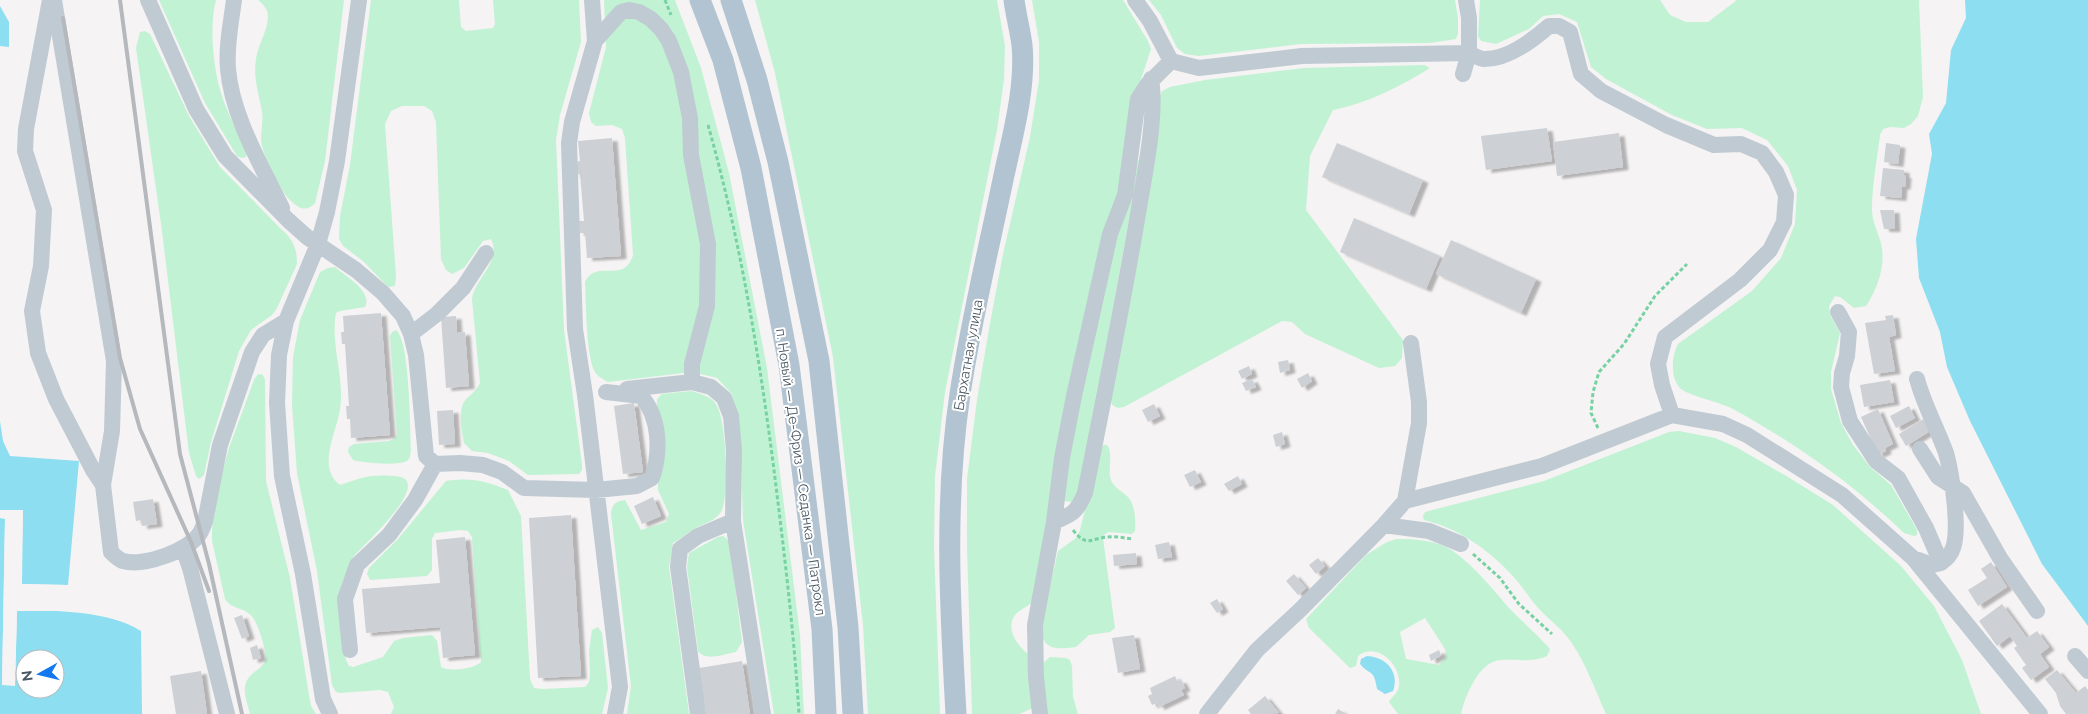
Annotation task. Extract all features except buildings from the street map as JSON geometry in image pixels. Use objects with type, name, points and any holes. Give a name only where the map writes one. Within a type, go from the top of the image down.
[{"type":"main road","name":"п. Новый — Де-Фриз — Седанка — Патрокл","points":[[700,0],[722,60],[751,168],[789,365],[822,629],[826,714]]},
{"type":"main road","name":"п. Новый — Де-Фриз — Седанка — Патрокл","points":[[731,0],[757,80],[778,162],[819,361],[848,627],[853,714]]},
{"type":"main road","points":[[746,0],[762,57],[762,67],[757,80]]},
{"type":"main road","name":"Бархатная улица","points":[[956,714],[950,547],[951,478],[960,395],[972,326],[1012,135],[1021,82],[1022,45],[1014,0]]},
{"type":"street","points":[[52,0],[26,129],[25,151],[44,210],[41,266],[32,311],[38,353],[56,399],[102,485]]},
{"type":"street","points":[[52,0],[114,361],[112,431],[102,485],[111,552],[121,561],[137,563],[183,548],[200,534],[205,522],[220,445],[252,352],[262,334],[286,321]]},
{"type":"street","points":[[148,0],[196,109],[225,156],[288,220],[318,244],[356,270],[382,293],[403,316],[411,334],[416,355],[426,456],[435,464],[460,463],[483,465],[502,472],[524,488],[596,490],[637,486],[652,478],[658,462],[655,420],[650,406],[641,396],[606,392]]},
{"type":"street","points":[[234,0],[228,44],[228,69],[231,89],[240,118],[288,220]]},
{"type":"street","points":[[330,714],[323,699],[303,574],[282,476],[277,404],[279,355],[286,321],[318,244],[327,212],[337,161],[359,0]]},
{"type":"street","points":[[592,0],[595,41],[572,122],[569,143],[575,330],[585,395],[620,686],[615,714]]},
{"type":"street","points":[[1135,0],[1154,27],[1171,61],[1199,68],[1302,56],[1469,53],[1482,59],[1500,56],[1534,39],[1549,26],[1559,26],[1570,32],[1581,74],[1601,91],[1666,125],[1714,145],[1741,144],[1762,153],[1776,172],[1786,195],[1784,222],[1770,250],[1740,280],[1665,337],[1658,364],[1662,385],[1672,415]]},
{"type":"street","points":[[1463,74],[1469,53],[1469,18],[1466,0]]},
{"type":"street","points":[[595,41],[621,12],[629,10],[639,12],[651,19],[661,29],[669,41],[681,72],[690,118],[691,155],[708,244],[707,306],[692,364],[692,382]]},
{"type":"street","points":[[1040,714],[1036,677],[1034,625],[1059,520],[1062,458],[1076,386],[1110,234],[1125,195],[1138,99],[1151,79],[1171,61]]},
{"type":"street","points":[[1059,520],[1072,514],[1079,507],[1085,493],[1119,328],[1146,167],[1154,93],[1151,79]]},
{"type":"street","points":[[411,334],[437,314],[463,288],[486,253]]},
{"type":"street","points":[[1838,312],[1849,332],[1841,387],[1850,421],[1876,461],[1898,478],[1926,528],[1941,563]]},
{"type":"street","points":[[1207,714],[1257,650],[1300,610],[1384,525],[1405,501],[1419,416],[1419,402],[1411,342]]},
{"type":"street","points":[[1913,558],[1932,565],[1941,563],[1953,550],[1955,537],[1952,485],[1947,456],[1920,392],[1917,378]]},
{"type":"street","points":[[585,395],[692,382],[711,387],[724,398],[731,416],[734,450],[733,521],[763,714]]},
{"type":"street","points":[[1405,501],[1542,466],[1672,415],[1723,424],[1747,435],[1842,495],[1913,558],[2040,714]]},
{"type":"street","points":[[1920,449],[1938,477],[1963,493],[1969,501],[2000,558],[2037,611]]},
{"type":"street","points":[[350,650],[345,599],[357,565],[389,535],[415,500],[435,464]]},
{"type":"street","points":[[698,714],[678,567],[680,549],[698,536],[733,521]]},
{"type":"street","points":[[1384,525],[1429,531],[1461,544]]},
{"type":"street","points":[[183,548],[190,568],[227,714]]},
{"type":"street","points":[[2076,656],[2088,671]]},
{"type":"path","points":[[665,0],[672,18]]},
{"type":"path","points":[[706,119],[722,175],[761,372],[794,638],[799,714]]},
{"type":"path","points":[[1604,442],[1591,412],[1593,392],[1599,372],[1624,344],[1655,296],[1687,264]]},
{"type":"path","points":[[1059,520],[1088,541],[1110,536],[1132,539]]},
{"type":"path","points":[[1461,544],[1500,578],[1519,604],[1552,634]]},
{"type":"green space","points":[[159,0],[216,0],[212,35],[216,74],[224,103],[247,153],[246,157],[237,156],[205,103]]},
{"type":"green space","points":[[258,0],[344,0],[325,161],[315,203],[305,209],[293,203],[286,196],[266,158],[262,146],[262,116],[255,66],[268,13]]},
{"type":"green space","points":[[371,0],[459,0],[461,27],[466,31],[493,28],[495,24],[493,0],[579,0],[581,42],[560,115],[556,140],[564,330],[582,465],[582,470],[579,474],[528,475],[509,461],[488,453],[472,451],[464,443],[461,422],[462,406],[480,383],[472,299],[474,291],[491,263],[493,247],[491,239],[483,241],[464,268],[452,274],[446,270],[441,259],[436,122],[432,111],[424,106],[402,106],[391,111],[385,124],[396,276],[395,286],[388,287],[363,261],[343,246],[339,239],[340,216],[350,165]]},
{"type":"green space","points":[[604,0],[675,0],[701,68],[729,173],[767,368],[800,635],[804,714],[774,714],[743,520],[738,414],[731,393],[717,378],[692,372],[608,382],[595,372],[592,365],[587,328],[585,282],[590,275],[596,272],[623,268],[629,264],[633,255],[625,138],[622,129],[612,125],[596,126],[591,122],[589,113],[606,47]]},
{"type":"green space","points":[[755,0],[997,0],[1005,46],[1004,79],[997,130],[945,392],[935,476],[934,547],[940,714],[868,714],[863,625],[833,357],[775,73]]},
{"type":"green space","points":[[1032,0],[1123,0],[1151,49],[1141,79],[1132,98],[1120,192],[1048,519],[1032,602],[1015,615],[1012,620],[1011,626],[1016,641],[1028,654],[1033,708],[1019,714],[972,714],[967,479],[977,400],[989,329],[1003,254],[1030,137],[1039,80],[1039,42]]},
{"type":"green space","points":[[1149,0],[1455,0],[1458,33],[1456,39],[1430,43],[1301,44],[1199,56],[1185,54],[1177,48],[1161,15]]},
{"type":"green space","points":[[1480,0],[1660,0],[1670,15],[1686,22],[1708,22],[1737,0],[1919,0],[1923,97],[1918,116],[1911,124],[1904,128],[1890,127],[1883,129],[1880,135],[1872,209],[1882,251],[1880,276],[1866,306],[1854,308],[1840,297],[1835,296],[1829,306],[1830,315],[1840,333],[1831,372],[1831,389],[1841,423],[1853,445],[1870,467],[1891,485],[1917,530],[1917,535],[1904,533],[1843,481],[1777,435],[1731,408],[1682,390],[1674,377],[1674,354],[1678,344],[1752,291],[1781,258],[1795,224],[1797,190],[1788,166],[1767,140],[1742,128],[1707,129],[1672,115],[1606,79],[1591,67],[1577,22],[1559,14],[1543,16],[1529,29],[1496,44],[1481,41],[1478,36]]},
{"type":"green space","points":[[145,31],[150,34],[189,116],[220,167],[289,236],[294,244],[296,253],[297,264],[277,308],[272,315],[251,330],[239,351],[211,442],[204,475],[199,479],[196,476],[189,453],[162,231],[136,48],[140,32]]},
{"type":"green space","points":[[1424,65],[1430,68],[1395,88],[1371,99],[1333,110],[1310,156],[1306,210],[1403,340],[1402,358],[1395,366],[1379,368],[1305,334],[1292,322],[1282,321],[1124,407],[1118,408],[1112,405],[1110,398],[1158,101],[1162,91],[1170,87],[1205,80],[1304,68]]},
{"type":"green space","points":[[1140,159],[1080,491],[1072,502],[1064,501],[1068,459],[1107,276],[1138,160]]},
{"type":"green space","points":[[335,267],[357,284],[365,295],[366,301],[365,307],[336,313],[335,337],[341,397],[340,409],[330,449],[329,469],[333,478],[340,485],[367,477],[386,475],[406,480],[408,488],[403,500],[393,514],[354,556],[341,586],[339,602],[346,660],[349,666],[353,667],[383,657],[394,641],[403,638],[432,635],[437,641],[441,667],[445,669],[462,669],[481,662],[472,537],[468,531],[435,533],[432,539],[432,570],[427,576],[370,580],[367,574],[369,568],[398,539],[446,481],[463,479],[478,481],[508,490],[521,516],[530,679],[534,688],[585,687],[589,682],[590,676],[589,651],[592,630],[598,627],[602,633],[608,688],[602,714],[391,714],[394,707],[388,692],[380,690],[336,692],[332,685],[317,571],[297,473],[292,406],[293,357],[300,320],[320,272]]},
{"type":"green space","points":[[396,330],[401,337],[407,367],[410,457],[403,463],[389,464],[353,460],[348,452],[349,447],[354,444],[389,441],[397,435],[390,336]]},
{"type":"green space","points":[[258,374],[263,375],[265,380],[266,481],[290,578],[311,706],[316,714],[250,714],[246,697],[246,682],[264,663],[266,659],[265,652],[259,629],[252,616],[228,603],[225,599],[212,541],[212,529],[220,481],[229,448],[254,380]]},
{"type":"green space","points":[[691,391],[709,398],[717,406],[725,442],[726,476],[724,504],[721,512],[713,520],[696,528],[673,543],[669,567],[689,714],[627,714],[631,686],[611,511],[616,502],[625,500],[641,530],[666,522],[669,514],[658,490],[658,483],[663,468],[661,419],[657,407],[657,399],[662,394]]},
{"type":"green space","points":[[1679,431],[1715,438],[1736,447],[1788,477],[1833,505],[1901,566],[1934,606],[1962,660],[1981,714],[1606,714],[1586,668],[1571,642],[1538,607],[1510,573],[1471,540],[1448,528],[1424,520],[1425,512],[1544,481],[1669,432]]},
{"type":"green space","points":[[1103,445],[1107,445],[1110,453],[1110,476],[1112,483],[1130,500],[1134,508],[1135,518],[1135,531],[1132,534],[1109,532],[1103,538],[1115,628],[1110,632],[1089,635],[1076,647],[1056,648],[1047,644],[1041,625],[1058,551],[1076,538],[1080,530],[1100,450]]},
{"type":"green space","points":[[723,536],[730,545],[742,642],[736,652],[710,657],[698,651],[687,567],[689,553]]},
{"type":"green space","points":[[1397,539],[1419,540],[1440,544],[1453,551],[1475,570],[1509,608],[1550,649],[1547,656],[1530,660],[1501,660],[1486,666],[1474,681],[1461,714],[1398,714],[1389,702],[1399,686],[1397,670],[1392,663],[1380,653],[1373,651],[1365,652],[1358,656],[1356,666],[1350,668],[1309,628],[1306,619],[1366,555],[1387,542]],"holes":[[[1425,618],[1445,649],[1446,657],[1439,665],[1406,659],[1400,632]]]},
{"type":"green space","points":[[1050,657],[1070,660],[1072,666],[1073,697],[1078,714],[1047,714],[1042,677],[1044,662]]},
{"type":"water","points":[[1965,0],[2088,0],[2088,626],[2042,564],[1970,421],[1947,367],[1940,332],[1919,278],[1916,239],[1932,154],[1929,134],[1946,103],[1951,50],[1966,18]]},
{"type":"water","points":[[0,6],[9,22],[9,47],[0,46]]},
{"type":"water","points":[[0,421],[3,441],[10,456],[79,461],[68,585],[21,584],[23,510],[0,510]]},
{"type":"water","points":[[0,518],[5,518],[2,685],[15,685],[15,699],[65,699],[65,649],[16,649],[17,610],[97,615],[128,624],[141,631],[142,714],[0,714]]},
{"type":"water","points":[[1367,656],[1380,659],[1390,667],[1395,678],[1393,691],[1385,694],[1377,689],[1373,675],[1360,664],[1361,659]]},
{"type":"pier","points":[[0,510],[23,510],[22,584],[68,585],[68,588],[20,586],[20,513],[0,512]]},
{"type":"pier","points":[[0,516],[6,516],[8,518],[4,683],[13,683],[15,609],[67,609],[67,611],[17,611],[15,686],[2,685],[5,519],[0,518]]},
{"type":"railway","points":[[120,0],[180,454],[209,564],[242,714]]},
{"type":"railway","points":[[63,18],[120,358],[140,429],[191,542],[209,591]]}]
